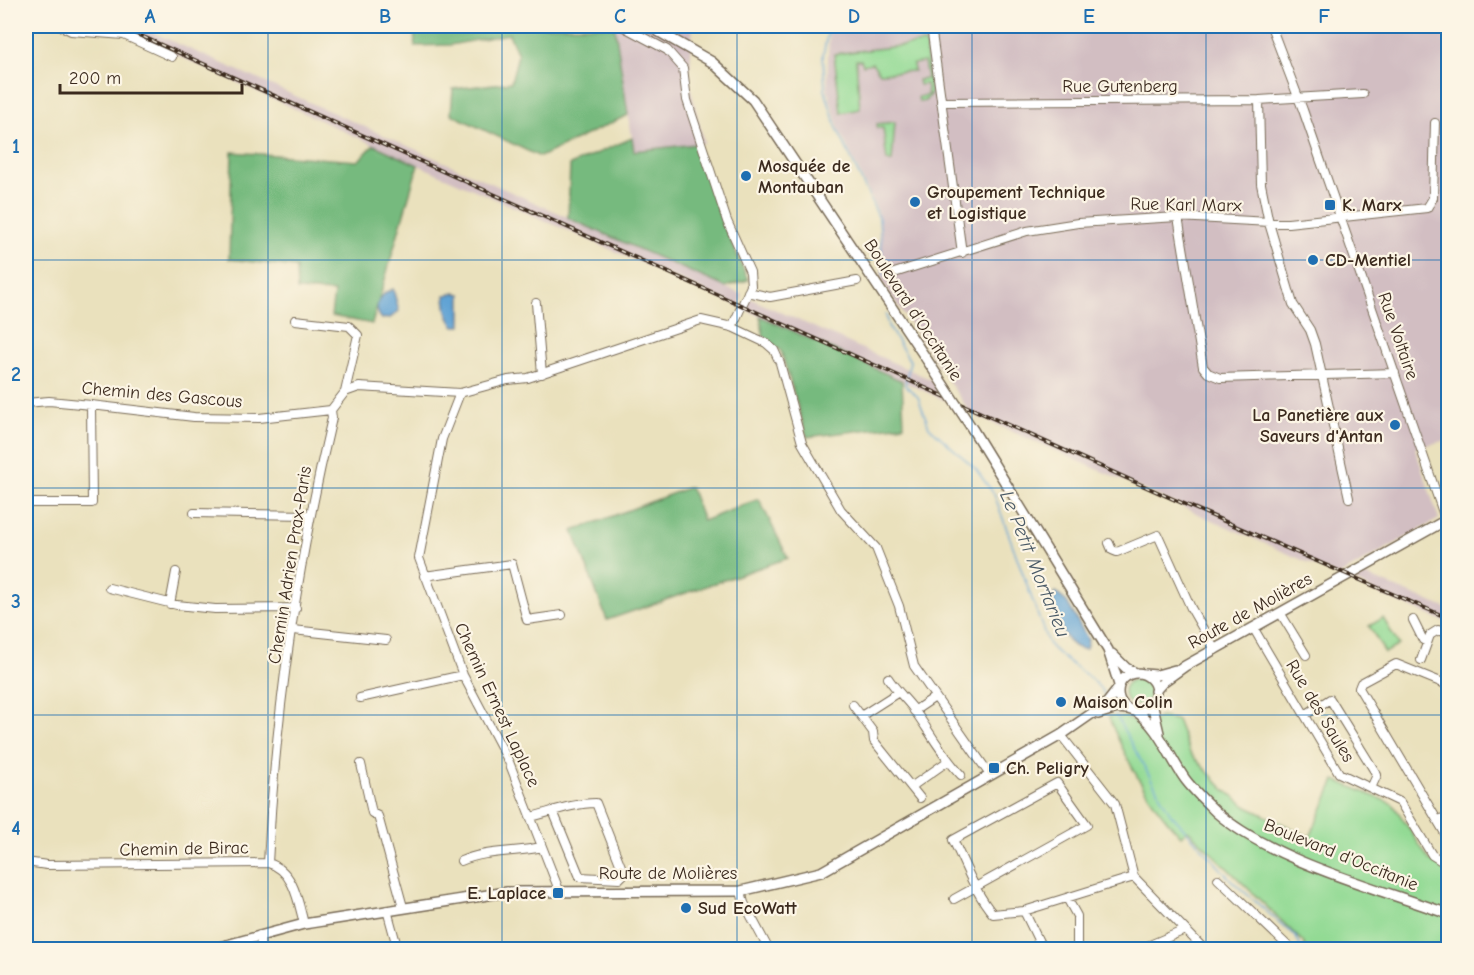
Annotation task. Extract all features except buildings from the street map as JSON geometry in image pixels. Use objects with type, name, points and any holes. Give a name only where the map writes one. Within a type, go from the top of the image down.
[{"type":"main road","name":"Boulevard d'Occitanie","points":[[649,26],[712,62],[753,100],[973,430],[1108,650],[1126,668],[1140,674]]},
{"type":"main road","name":"Route de Molières","points":[[1155,691],[1164,681],[1185,666],[1447,520]]},
{"type":"main road","name":"Boulevard d'Occitanie","points":[[1108,650],[1118,687]]},
{"type":"main road","name":"Route de Molières","points":[[1140,674],[1160,674],[1185,666]]},
{"type":"main road","points":[[1140,674],[1151,680],[1155,691],[1152,703],[1142,710],[1132,710],[1120,701],[1118,687],[1124,678],[1140,674]]},
{"type":"main road","name":"Route de Molières","points":[[208,950],[304,924],[507,892],[741,891],[821,872],[1090,717],[1110,701],[1118,687]]},
{"type":"main road","name":"Boulevard d'Occitanie","points":[[1152,703],[1159,735]]},
{"type":"main road","name":"Route de Molières","points":[[1090,717],[1117,708],[1132,710]]},
{"type":"main road","name":"Boulevard d'Occitanie","points":[[1132,710],[1144,716],[1159,735],[1185,780],[1217,812],[1259,842],[1449,914]]},
{"type":"street","points":[[61,26],[71,31],[124,35],[172,57]]},
{"type":"street","points":[[622,26],[667,50],[683,68],[687,100],[727,221],[750,272],[748,292],[732,327]]},
{"type":"street","points":[[931,26],[962,253]]},
{"type":"street","name":"Rue Voltaire","points":[[1271,26],[1299,98],[1447,520]]},
{"type":"street","name":"Rue Gutenberg","points":[[941,102],[1259,100],[1363,94]]},
{"type":"street","points":[[1259,100],[1261,184],[1269,223],[1293,304],[1310,330],[1323,374],[1349,498]]},
{"type":"street","name":"Rue Karl Marx","points":[[891,274],[1027,231],[1120,219],[1178,217],[1269,223],[1427,208],[1433,198],[1435,123]]},
{"type":"street","points":[[1178,217],[1203,367],[1208,374],[1220,378],[1395,373]]},
{"type":"street","points":[[748,292],[770,297],[857,281]]},
{"type":"street","points":[[536,303],[542,374]]},
{"type":"street","points":[[345,392],[359,387],[460,393],[542,374],[692,322],[706,320],[732,327],[766,343],[774,350],[780,363],[802,443],[841,510],[876,548],[899,606],[914,666],[990,776]]},
{"type":"street","points":[[295,321],[349,326],[358,334],[345,392]]},
{"type":"street","name":"Chemin Adrien Prax-Paris","points":[[268,863],[272,792],[310,515],[332,418],[331,411],[345,392]]},
{"type":"street","name":"Chemin Ernest Laplace","points":[[460,393],[442,439],[419,558],[463,675],[509,762],[559,890]]},
{"type":"street","name":"Chemin des Gascous","points":[[26,403],[49,401],[194,417],[259,418],[331,411]]},
{"type":"street","points":[[26,503],[92,502],[91,405]]},
{"type":"street","points":[[194,513],[310,515]]},
{"type":"street","points":[[1109,543],[1112,550],[1117,552],[1158,535],[1191,608],[1215,650]]},
{"type":"street","points":[[424,576],[512,564],[527,620],[562,615]]},
{"type":"street","points":[[171,604],[176,572]]},
{"type":"street","points":[[109,588],[171,604],[215,609],[296,608]]},
{"type":"street","points":[[1281,614],[1306,655]]},
{"type":"street","points":[[1413,620],[1423,640],[1427,642]]},
{"type":"street","name":"Rue des Saules","points":[[1254,629],[1340,773],[1400,802],[1432,855],[1449,865]]},
{"type":"street","points":[[293,630],[386,640]]},
{"type":"street","points":[[1421,660],[1427,642],[1435,631],[1449,634]]},
{"type":"street","points":[[1446,835],[1359,688],[1361,683],[1396,664],[1449,685]]},
{"type":"street","points":[[360,698],[463,675]]},
{"type":"street","points":[[888,678],[948,761],[961,775]]},
{"type":"street","points":[[861,716],[897,693]]},
{"type":"street","points":[[914,711],[935,697]]},
{"type":"street","points":[[1305,715],[1330,699],[1377,775],[1371,788]]},
{"type":"street","points":[[853,705],[873,732],[874,741],[920,798]]},
{"type":"street","points":[[1061,735],[1114,804],[1134,877],[1205,950]]},
{"type":"street","points":[[911,787],[948,761]]},
{"type":"street","points":[[361,764],[372,813],[378,816],[403,908]]},
{"type":"street","points":[[954,898],[976,887],[1088,825],[1057,783],[953,840],[976,887],[993,914],[1024,911],[1134,877]]},
{"type":"street","points":[[531,817],[554,811],[596,803],[624,874],[619,879],[580,876],[554,811]]},
{"type":"street","points":[[1438,821],[1449,815]]},
{"type":"street","points":[[461,861],[471,856],[517,852],[542,847]]},
{"type":"street","name":"Chemin de Birac","points":[[26,862],[47,865],[268,863],[287,874],[304,924]]},
{"type":"street","points":[[1218,879],[1292,950]]},
{"type":"street","points":[[741,891],[744,903],[769,950]]},
{"type":"street","points":[[1067,898],[1077,916],[1077,950]]},
{"type":"street","points":[[387,910],[398,950]]},
{"type":"street","points":[[1024,911],[1042,948]]},
{"type":"street","points":[[1138,950],[1185,930]]},
{"type":"street","points":[[260,935],[261,950]]},
{"type":"shaded area","points":[[113,26],[138,26],[743,295],[739,306],[418,165]]},
{"type":"shaded area","points":[[611,26],[693,26],[689,82],[704,143],[634,151],[615,28]]},
{"type":"shaded area","points":[[704,26],[1448,26],[1448,440],[1415,448],[1439,519],[1338,576],[970,413],[882,282],[878,212],[839,129],[827,88],[829,30]]},
{"type":"shaded area","points":[[749,298],[932,380],[946,401],[744,309]]},
{"type":"shaded area","points":[[1362,574],[1448,609],[1448,623],[1383,596],[1353,580]]},
{"type":"green space","points":[[414,26],[611,26],[615,28],[628,115],[540,157],[451,114],[453,89],[511,82],[518,55],[509,34],[450,45],[415,46]]},
{"type":"green space","points":[[925,43],[931,94],[925,101],[919,102],[918,97],[928,95],[926,84],[919,85],[918,80],[927,79],[924,62],[913,64],[914,71],[880,73],[872,63],[863,65],[861,60],[856,60],[860,109],[841,113],[834,54]]},
{"type":"green space","points":[[895,122],[892,161],[887,161],[883,128],[877,128],[877,124]]},
{"type":"green space","points":[[632,138],[634,151],[696,144],[721,218],[748,280],[725,287],[568,218],[570,165]]},
{"type":"green space","points":[[374,145],[418,165],[372,324],[331,316],[334,292],[297,290],[296,267],[229,259],[232,152],[358,161]]},
{"type":"green space","points":[[760,316],[902,381],[904,425],[807,437],[781,351],[764,338]]},
{"type":"green space","points":[[690,487],[703,521],[759,499],[788,558],[607,620],[573,531]]},
{"type":"green space","points":[[1383,618],[1399,645],[1385,653],[1369,626]]},
{"type":"green space","points":[[1137,679],[1146,683],[1150,692],[1146,701],[1137,705],[1128,701],[1124,692],[1128,683]]},
{"type":"green space","points":[[1108,716],[1125,717],[1142,726],[1160,717],[1177,720],[1190,753],[1223,788],[1247,807],[1310,837],[1335,780],[1393,804],[1430,861],[1448,869],[1448,949],[1306,949],[1303,942],[1188,830],[1181,836],[1169,823],[1139,779]]},
{"type":"water","points":[[393,289],[399,311],[390,318],[382,319],[377,310],[378,301]]},
{"type":"water","points":[[461,294],[461,326],[455,326],[452,323],[446,307],[445,295]]},
{"type":"water","points":[[1056,593],[1067,602],[1088,640],[1086,649],[1072,644],[1061,629],[1053,595]]},
{"type":"waterway","name":"Le Petit Mortarieu","points":[[829,26],[823,55],[825,90],[836,126],[879,218],[884,275]]},
{"type":"waterway","name":"Le Petit Mortarieu","points":[[886,314],[888,326],[910,361],[905,385],[918,397],[929,427],[975,468],[994,494],[1048,643],[1093,681],[1106,697]]},
{"type":"waterway","name":"Le Petit Mortarieu","points":[[1115,714],[1170,813],[1232,881],[1296,937],[1302,950]]},
{"type":"railway","points":[[119,26],[1173,499],[1448,618]]},
{"type":"place","name":"Mosquée de Montauban","points":[[746,176]]},
{"type":"place","name":"Groupement Technique et Logistique","points":[[915,202]]},
{"type":"place","name":"K. Marx","points":[[1330,205]]},
{"type":"place","name":"CD-Mentiel","points":[[1313,260]]},
{"type":"place","name":"La Panetière aux Saveurs d'Antan","points":[[1395,425]]},
{"type":"place","name":"Maison Colin","points":[[1061,702]]},
{"type":"place","name":"Ch. Peligry","points":[[994,768]]},
{"type":"place","name":"E. Laplace","points":[[558,893]]},
{"type":"place","name":"Sud EcoWatt","points":[[686,908]]}]
